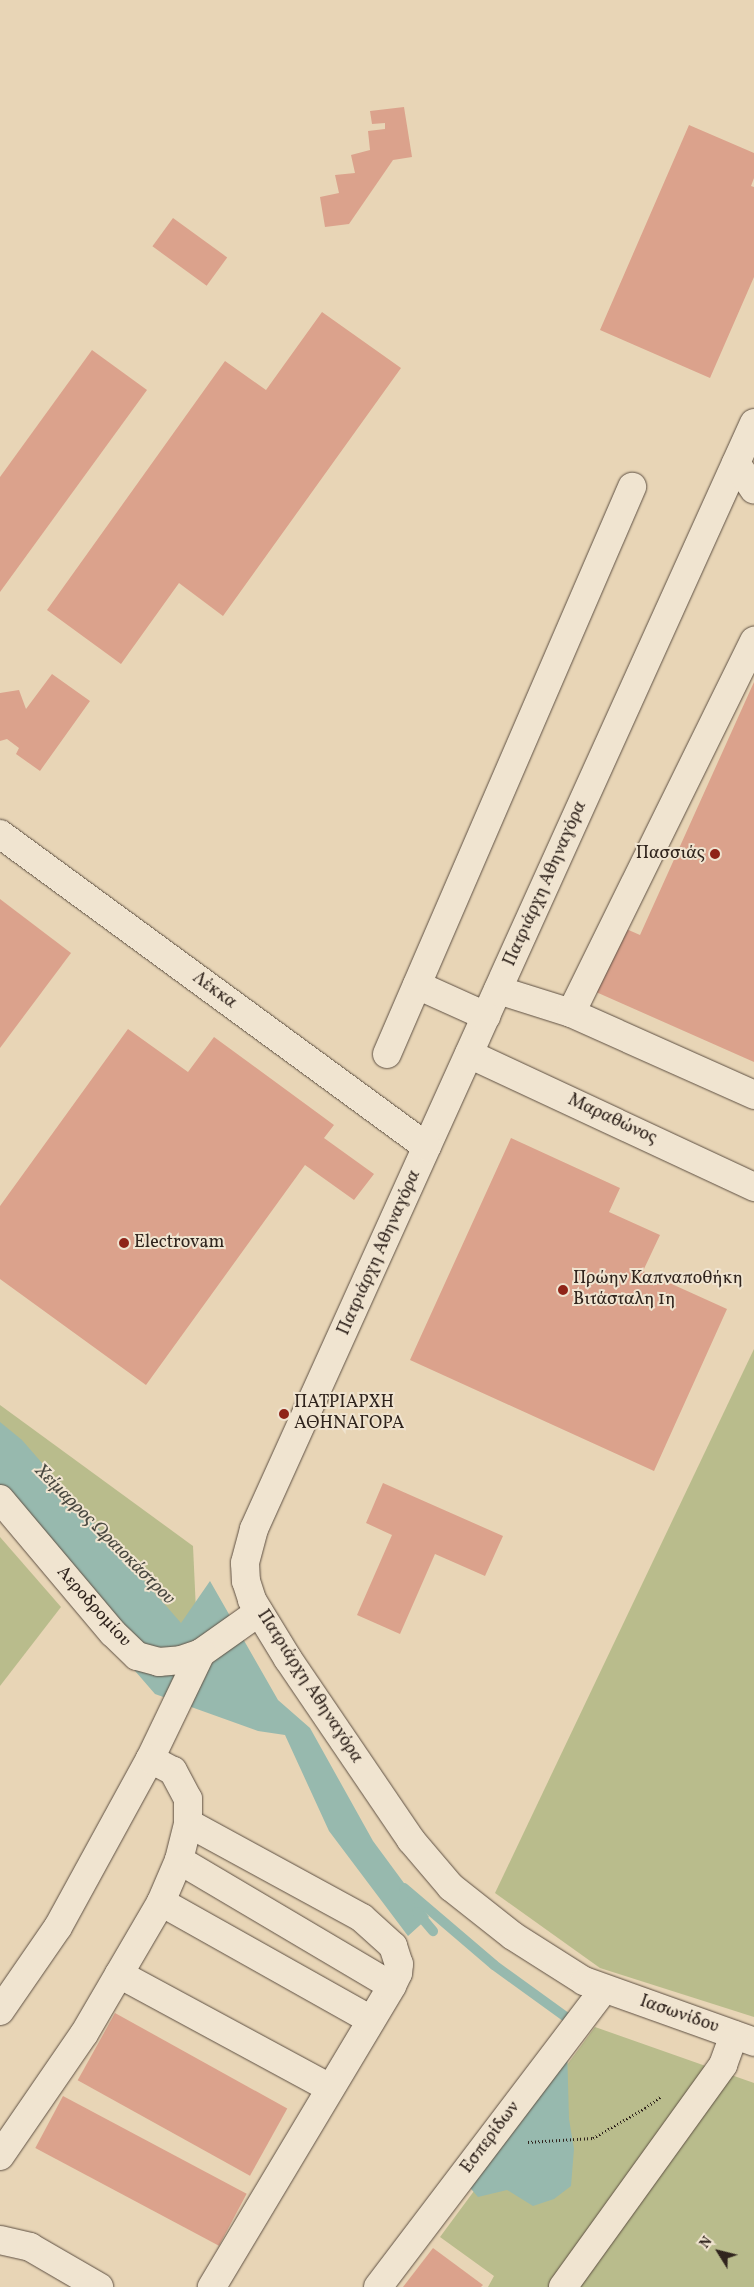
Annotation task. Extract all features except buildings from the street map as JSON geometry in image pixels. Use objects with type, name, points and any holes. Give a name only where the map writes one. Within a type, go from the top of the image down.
[{"type":"street","name":"Πατριάρχη Αθηναγόρα","points":[[604,1989],[574,1975],[513,1936],[468,1903],[438,1873],[394,1817],[259,1612],[246,1580],[246,1554],[251,1539],[427,1147],[754,423]]},
{"type":"street","points":[[736,463],[754,490]]},
{"type":"street","points":[[387,1054],[632,488]]},
{"type":"street","points":[[571,1013],[754,641]]},
{"type":"street","name":"Λέκκα","points":[[0,834],[427,1147]]},
{"type":"street","points":[[417,985],[486,1016]]},
{"type":"street","points":[[498,990],[571,1013],[754,1095]]},
{"type":"street","name":"Μαραθώνος","points":[[469,1054],[754,1187]]},
{"type":"street","name":"Αεροδρομίου","points":[[0,1499],[113,1633],[137,1656],[159,1662],[180,1660],[201,1653],[259,1612]]},
{"type":"street","points":[[0,2011],[58,1927],[150,1759],[201,1653]]},
{"type":"street","points":[[0,2156],[84,2034],[161,1902],[179,1860],[188,1823],[188,1799],[174,1771],[150,1759]]},
{"type":"street","points":[[188,1823],[364,1920],[387,1938],[397,1954],[398,1973],[212,2287]]},
{"type":"street","points":[[179,1860],[392,1986]]},
{"type":"street","points":[[161,1902],[371,2020]]},
{"type":"street","points":[[119,1974],[330,2088]]},
{"type":"street","name":"Ιασωνίδου","points":[[604,1989],[744,2039]]},
{"type":"street","name":"Εσπερίδων","points":[[378,2287],[604,1989]]},
{"type":"street","points":[[563,2287],[723,2065],[744,2039]]},
{"type":"street","points":[[0,2240],[30,2247],[99,2287]]},
{"type":"path","points":[[486,2144],[593,2138],[645,2108],[668,2091]]},
{"type":"green space","points":[[754,1349],[754,2017],[600,1968],[495,1893]]},
{"type":"green space","points":[[0,1405],[193,1546],[196,1611],[178,1630],[0,1479]]},
{"type":"green space","points":[[0,1537],[61,1607],[0,1686]]},
{"type":"green space","points":[[595,2027],[754,2083],[754,2287],[488,2287],[494,2276],[440,2237]]},
{"type":"water","points":[[0,1422],[22,1440],[181,1623],[210,1581],[278,1700],[310,1728],[373,1841],[429,1917],[408,1936],[329,1831],[285,1735],[258,1731],[155,1694],[0,1515]]},
{"type":"water","points":[[567,2046],[569,2119],[574,2149],[571,2186],[554,2199],[533,2206],[507,2190],[478,2197],[453,2168]]},
{"type":"waterway","points":[[404,1888],[494,1965],[577,2025]]},
{"type":"waterway","name":"Χείμαρρος Ωραιοκάστρου","points":[[417,1912],[433,1931]]},
{"type":"place","name":"Πασσιάς","points":[[715,854]]},
{"type":"place","name":"Electrovam","points":[[124,1243]]},
{"type":"place","name":"Πρώην Καπναποθήκη Βιτάσταλη 1η","points":[[563,1290]]},
{"type":"place","name":"ΠΑΤΡΙΑΡΧΗ ΑΘΗΝΑΓΟΡΑ","points":[[284,1414]]}]
